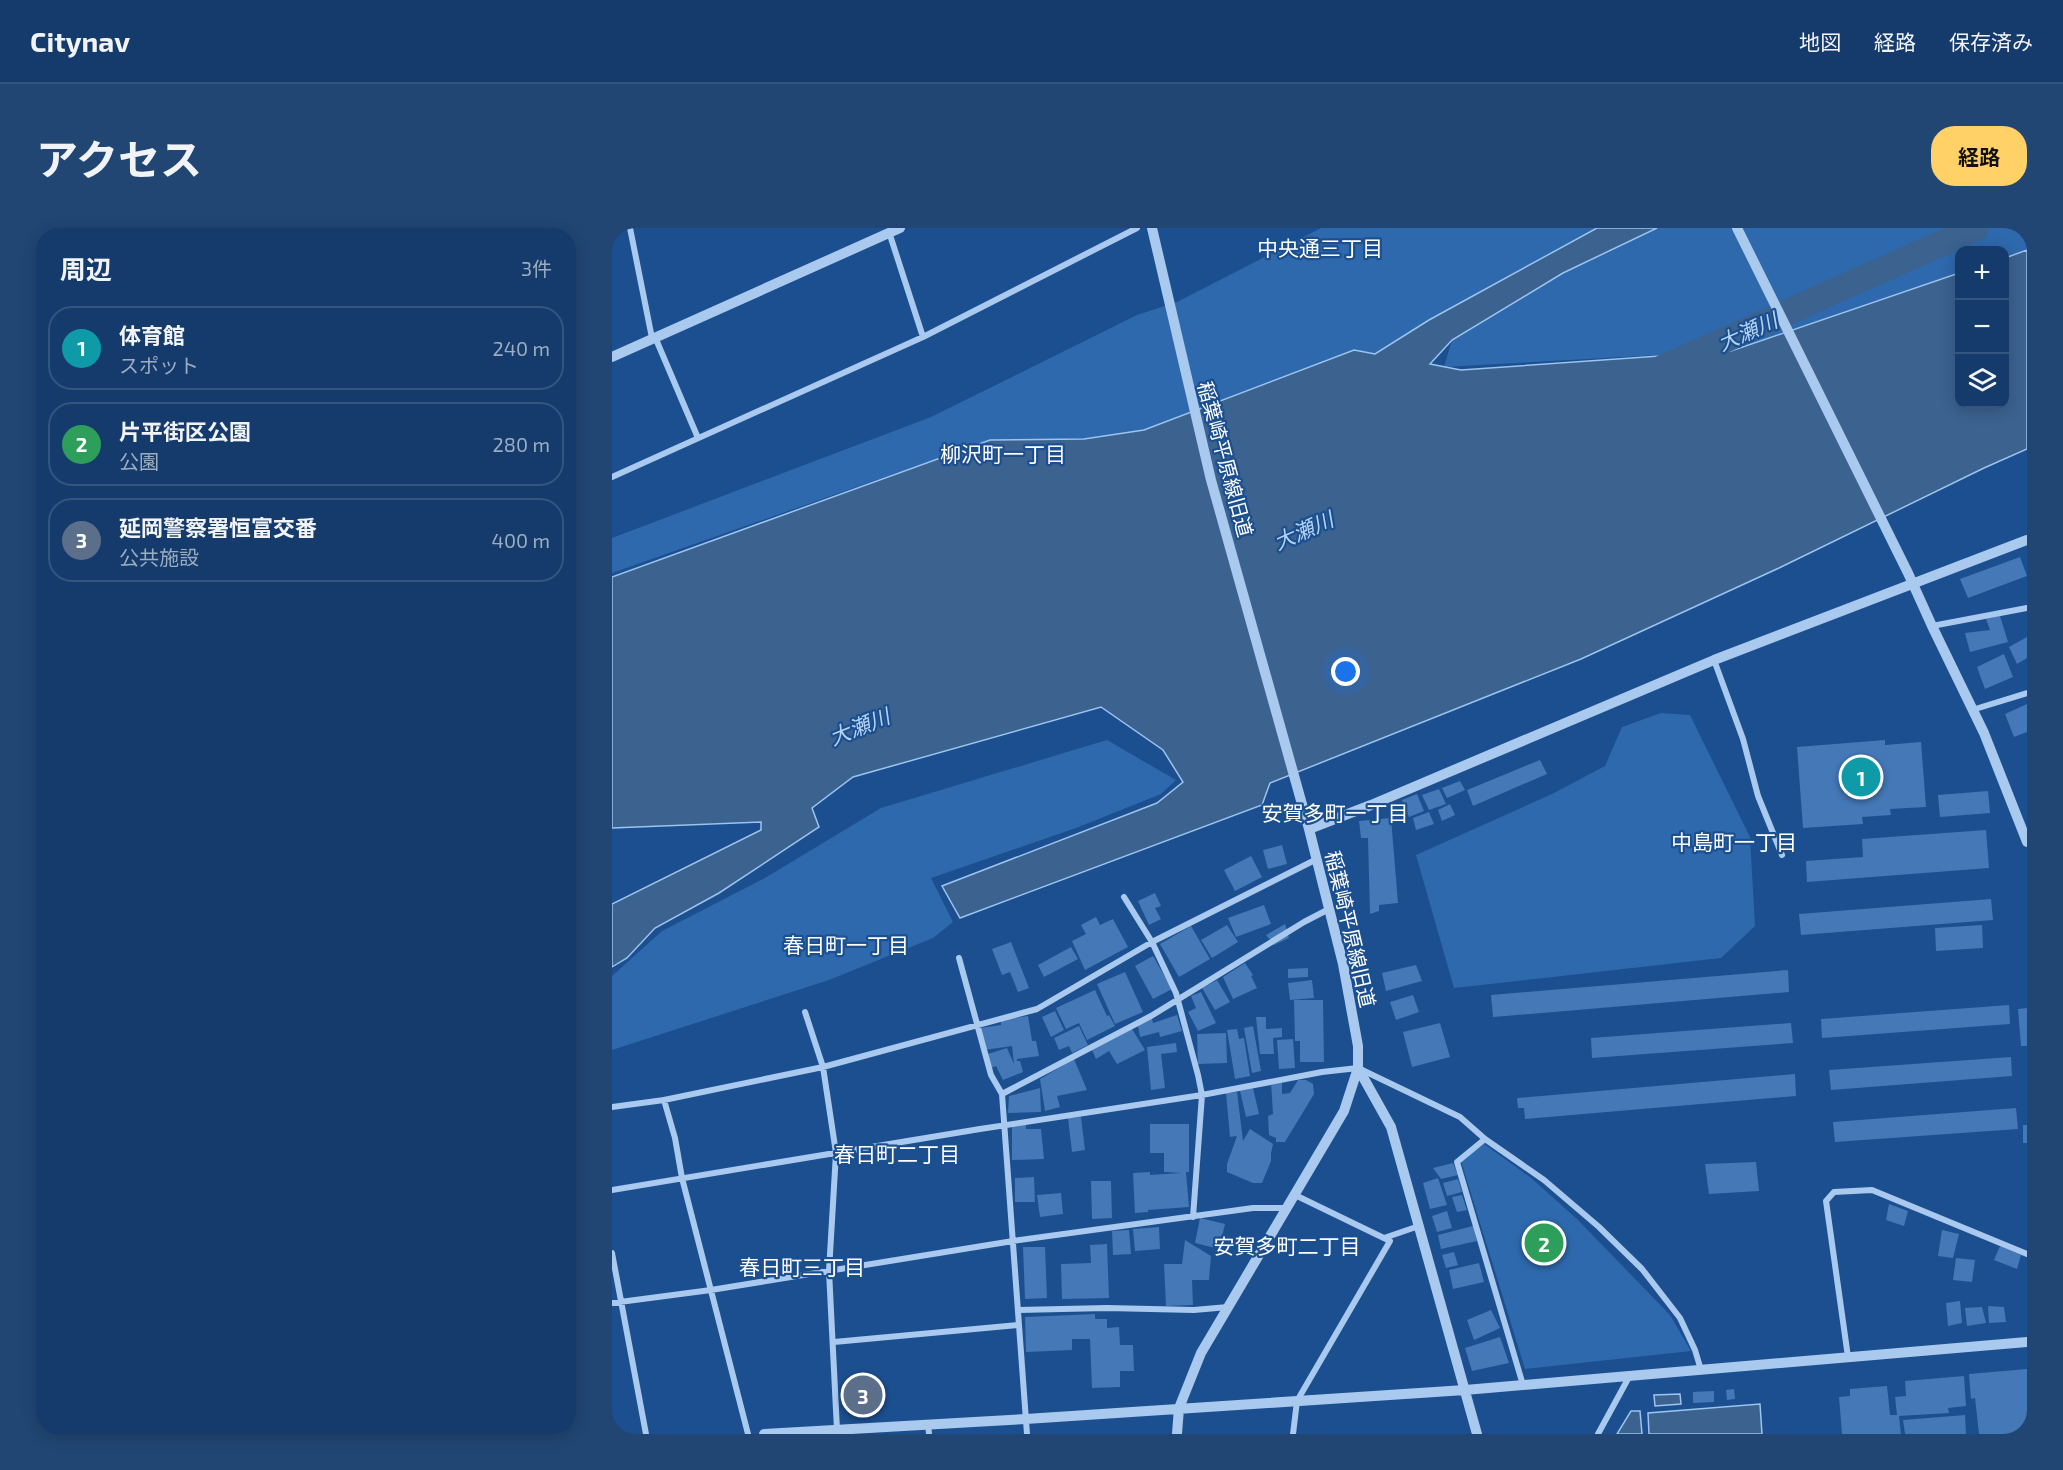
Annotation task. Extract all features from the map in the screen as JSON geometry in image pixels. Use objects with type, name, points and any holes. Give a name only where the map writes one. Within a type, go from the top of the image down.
[{"type":"street","points":[[630,228],[654,338],[698,438]]},
{"type":"street","points":[[612,357],[888,230],[900,228]]},
{"type":"street","points":[[612,477],[923,337],[1137,228]]},
{"type":"street","name":"稲葉崎平原線旧道","points":[[1152,228],[1211,480],[1317,859],[1343,964],[1358,1046],[1358,1068],[1344,1111],[1201,1353],[1179,1408],[1178,1434]]},
{"type":"street","points":[[1737,228],[1984,733],[2027,842]]},
{"type":"street","points":[[888,230],[923,337]]},
{"type":"street","points":[[1309,829],[1910,578],[2027,540]]},
{"type":"street","points":[[1932,626],[2027,608]]},
{"type":"street","points":[[1714,660],[1743,739],[1758,796],[1782,855]]},
{"type":"street","points":[[1972,710],[2027,693]]},
{"type":"street","points":[[612,1107],[664,1100],[823,1067],[1037,1009],[1152,942],[1317,859]]},
{"type":"street","points":[[1124,897],[1152,942],[1178,999],[1202,1095],[1193,1217]]},
{"type":"street","points":[[1002,1094],[1151,1016],[1304,921],[1329,909]]},
{"type":"street","points":[[959,958],[991,1075],[1002,1094],[1027,1434]]},
{"type":"street","points":[[805,1012],[823,1067],[836,1153],[829,1271],[837,1432]]},
{"type":"street","points":[[1358,1068],[1390,1127],[1477,1434]]},
{"type":"street","points":[[612,1190],[1202,1095],[1322,1072],[1358,1068],[1460,1117],[1485,1139],[1544,1180],[1599,1227],[1642,1269],[1680,1318],[1695,1350],[1701,1370]]},
{"type":"street","points":[[664,1100],[748,1434]]},
{"type":"street","points":[[1485,1139],[1457,1162],[1523,1385]]},
{"type":"street","points":[[1848,1357],[1826,1201],[1834,1192],[1872,1190],[2027,1254]]},
{"type":"street","points":[[1293,1434],[1298,1401],[1390,1241],[1295,1195]]},
{"type":"street","points":[[612,1303],[711,1290],[1013,1241],[1253,1208],[1287,1208]]},
{"type":"street","points":[[1384,1238],[1419,1226]]},
{"type":"street","points":[[612,1253],[646,1434]]},
{"type":"street","points":[[1018,1310],[1107,1308],[1194,1310],[1228,1307]]},
{"type":"street","points":[[834,1342],[1019,1324]]},
{"type":"street","points":[[764,1434],[928,1429],[1026,1419],[1466,1390],[2027,1342]]},
{"type":"street","points":[[1598,1434],[1630,1376]]},
{"type":"shaded area","points":[[1321,228],[1599,228],[1375,354],[1354,350],[1144,430],[1084,439],[990,440],[612,573],[612,538],[931,417],[1137,315],[1177,302]]},
{"type":"shaded area","points":[[1657,228],[2027,228],[2027,250],[2009,257],[2009,246],[1955,246],[1955,274],[1731,351],[1444,367],[1452,340],[1563,273]]},
{"type":"shaded area","points":[[1661,713],[1690,715],[1750,837],[1755,926],[1721,958],[1454,988],[1416,855],[1552,794],[1605,766],[1622,727]]},
{"type":"shaded area","points":[[1107,740],[1176,780],[1161,794],[1076,828],[931,878],[953,922],[933,938],[829,980],[612,1050],[612,976],[662,931],[765,878],[881,808]]},
{"type":"shaded area","points":[[1484,1144],[1530,1177],[1577,1219],[1670,1315],[1691,1351],[1525,1369],[1461,1161]]},
{"type":"water","points":[[1597,228],[1657,228],[1563,273],[1452,340],[1430,364],[1461,370],[1731,351],[1955,274],[1955,408],[2009,408],[2009,257],[2027,250],[2027,449],[1779,568],[1581,659],[1270,783],[1262,805],[960,918],[942,886],[1157,803],[1183,782],[1163,750],[1101,707],[853,777],[812,808],[819,827],[719,893],[655,928],[627,958],[612,967],[612,904],[761,830],[761,822],[612,828],[612,577],[990,440],[1084,439],[1144,430],[1354,350],[1375,354],[1429,320]]},
{"type":"water","points":[[1680,1394],[1681,1404],[1655,1406],[1654,1395]]},
{"type":"water","points":[[1760,1404],[1762,1434],[1649,1434],[1648,1413]]},
{"type":"water","points":[[1631,1411],[1640,1411],[1642,1434],[1617,1434]]},
{"type":"building","points":[[2020,557],[2027,576],[1968,598],[1960,579]]},
{"type":"building","points":[[2000,616],[2008,642],[1970,652],[1965,633],[1990,630],[1986,619]]},
{"type":"building","points":[[2027,637],[2027,658],[2017,664],[2009,647]]},
{"type":"building","points":[[2004,654],[2013,677],[1985,689],[1977,667]]},
{"type":"building","points":[[2027,704],[2027,732],[2014,737],[2005,714]]},
{"type":"building","points":[[1885,740],[1885,745],[1921,742],[1926,807],[1890,809],[1891,815],[1862,817],[1863,824],[1803,828],[1797,747]]},
{"type":"building","points":[[1540,760],[1547,774],[1473,806],[1467,790]]},
{"type":"building","points":[[1460,781],[1465,790],[1447,798],[1442,788]]},
{"type":"building","points":[[1439,789],[1446,804],[1429,810],[1422,795]]},
{"type":"building","points":[[1988,791],[1990,813],[1940,817],[1938,795]]},
{"type":"building","points":[[1417,794],[1424,811],[1409,817],[1402,800]]},
{"type":"building","points":[[1450,804],[1455,815],[1442,821],[1438,810]]},
{"type":"building","points":[[1429,812],[1434,824],[1416,830],[1413,818]]},
{"type":"building","points":[[1391,818],[1398,903],[1379,905],[1379,911],[1370,914],[1368,838],[1361,838],[1359,821]]},
{"type":"building","points":[[1986,830],[1989,868],[1807,882],[1806,861],[1863,857],[1862,839]]},
{"type":"building","points":[[1282,845],[1287,864],[1268,869],[1263,850]]},
{"type":"building","points":[[1251,856],[1262,877],[1235,891],[1224,870]]},
{"type":"building","points":[[1155,893],[1161,906],[1155,908],[1161,919],[1149,925],[1138,901]]},
{"type":"building","points":[[1991,899],[1993,920],[1801,935],[1799,914]]},
{"type":"building","points":[[1264,905],[1271,924],[1236,937],[1228,918]]},
{"type":"building","points":[[1096,917],[1100,925],[1113,919],[1128,947],[1085,970],[1072,941],[1086,934],[1081,925]]},
{"type":"building","points":[[1285,924],[1289,938],[1274,945],[1266,935]]},
{"type":"building","points":[[1227,925],[1238,942],[1212,958],[1201,940]]},
{"type":"building","points":[[1982,925],[1983,948],[1936,951],[1935,928]]},
{"type":"building","points":[[1191,926],[1210,959],[1179,977],[1160,944]]},
{"type":"building","points":[[1011,942],[1029,988],[1018,992],[1010,972],[1002,975],[992,949]]},
{"type":"building","points":[[1071,947],[1078,959],[1044,977],[1038,965]]},
{"type":"building","points":[[1153,956],[1172,989],[1153,999],[1135,966]]},
{"type":"building","points":[[1245,963],[1253,975],[1251,976],[1257,988],[1233,999],[1223,977]]},
{"type":"building","points":[[1416,965],[1422,981],[1386,991],[1382,973]]},
{"type":"building","points":[[1308,968],[1308,977],[1288,978],[1288,969]]},
{"type":"building","points":[[1788,970],[1789,992],[1493,1017],[1491,995]]},
{"type":"building","points":[[1125,972],[1143,1012],[1115,1024],[1097,984]]},
{"type":"building","points":[[1217,980],[1230,1002],[1215,1010],[1202,988]]},
{"type":"building","points":[[1312,980],[1314,998],[1290,1000],[1288,983]]},
{"type":"building","points":[[1095,990],[1107,1016],[1109,1015],[1115,1026],[1087,1040],[1079,1023],[1066,1029],[1056,1008]]},
{"type":"building","points":[[1201,992],[1216,1023],[1198,1031],[1188,1012],[1196,1008],[1191,996]]},
{"type":"building","points":[[1413,995],[1419,1012],[1396,1020],[1390,1002]]},
{"type":"building","points":[[1294,1000],[1323,1000],[1324,1062],[1300,1062],[1300,1041],[1295,1041]]},
{"type":"building","points":[[2009,1005],[2010,1024],[1822,1038],[1821,1019]]},
{"type":"building","points":[[2027,1008],[2027,1046],[2021,1046],[2018,1009]]},
{"type":"building","points":[[1055,1011],[1064,1030],[1051,1037],[1042,1017]]},
{"type":"building","points":[[1177,1015],[1182,1031],[1160,1037],[1159,1032],[1140,1037],[1138,1026],[1152,1019],[1153,1023]]},
{"type":"building","points":[[1028,1016],[1032,1041],[1036,1041],[1039,1056],[1017,1059],[1020,1061],[1023,1072],[1003,1080],[996,1066],[991,1068],[988,1054],[1007,1048],[1014,1064],[1012,1046],[984,1050],[981,1028],[1001,1025],[1001,1020]]},
{"type":"building","points":[[1256,1017],[1266,1017],[1266,1029],[1282,1028],[1282,1037],[1273,1038],[1274,1054],[1260,1054]]},
{"type":"building","points":[[1440,1023],[1450,1057],[1412,1067],[1403,1032]]},
{"type":"building","points":[[1791,1023],[1793,1043],[1592,1058],[1591,1038]]},
{"type":"building","points":[[1079,1026],[1088,1045],[1072,1053],[1069,1046],[1059,1050],[1054,1038]]},
{"type":"building","points":[[1253,1026],[1261,1071],[1252,1073],[1244,1028]]},
{"type":"building","points":[[1132,1029],[1145,1050],[1117,1064],[1109,1051],[1096,1059],[1092,1050]]},
{"type":"building","points":[[1237,1029],[1239,1039],[1244,1038],[1250,1076],[1235,1079],[1227,1030]]},
{"type":"building","points":[[1226,1033],[1227,1063],[1198,1064],[1197,1034]]},
{"type":"building","points":[[1293,1039],[1295,1068],[1279,1069],[1277,1040]]},
{"type":"building","points":[[1176,1043],[1177,1052],[1161,1054],[1165,1088],[1151,1090],[1147,1047]]},
{"type":"building","points":[[2011,1057],[2012,1076],[1831,1090],[1829,1070]]},
{"type":"building","points":[[1074,1059],[1087,1090],[1057,1096],[1060,1107],[1045,1111],[1040,1079]]},
{"type":"building","points":[[1795,1074],[1796,1096],[1525,1119],[1524,1108],[1518,1108],[1517,1098]]},
{"type":"building","points":[[1298,1080],[1306,1080],[1313,1084],[1314,1094],[1285,1142],[1276,1142],[1276,1138],[1269,1135],[1268,1116],[1273,1114],[1271,1082],[1282,1082],[1282,1094],[1290,1093]]},
{"type":"building","points":[[1040,1088],[1041,1112],[1008,1113],[1009,1096]]},
{"type":"building","points":[[1253,1088],[1259,1114],[1246,1117],[1240,1091]]},
{"type":"building","points":[[1237,1092],[1243,1141],[1250,1129],[1273,1144],[1271,1161],[1262,1183],[1253,1183],[1227,1172],[1227,1164],[1237,1136],[1230,1137],[1226,1093]]},
{"type":"building","points":[[2016,1108],[2018,1129],[1835,1142],[1833,1122]]},
{"type":"building","points":[[1081,1117],[1085,1150],[1072,1152],[1068,1118]]},
{"type":"building","points":[[1026,1124],[1026,1129],[1041,1129],[1044,1159],[1012,1160],[1012,1127]]},
{"type":"building","points":[[1150,1124],[1189,1124],[1189,1172],[1186,1172],[1189,1207],[1135,1213],[1133,1173],[1150,1172],[1150,1175],[1182,1173],[1164,1172],[1164,1153],[1150,1153]]},
{"type":"building","points":[[2023,1125],[2027,1125],[2027,1143],[2023,1143]]},
{"type":"building","points":[[1756,1162],[1759,1191],[1709,1194],[1705,1164]]},
{"type":"building","points":[[1453,1163],[1458,1175],[1441,1179],[1433,1168]]},
{"type":"building","points":[[1034,1177],[1035,1202],[1015,1202],[1015,1178]]},
{"type":"building","points":[[1438,1178],[1447,1205],[1430,1209],[1423,1183]]},
{"type":"building","points":[[1458,1179],[1462,1192],[1447,1196],[1443,1183]]},
{"type":"building","points":[[1091,1181],[1111,1181],[1112,1218],[1092,1219]]},
{"type":"building","points":[[1061,1193],[1063,1214],[1040,1217],[1037,1195]]},
{"type":"building","points":[[1462,1195],[1467,1210],[1457,1212],[1452,1197]]},
{"type":"building","points":[[1889,1204],[1908,1211],[1904,1226],[1886,1220]]},
{"type":"building","points":[[1447,1211],[1452,1228],[1437,1232],[1432,1216]]},
{"type":"building","points":[[1200,1218],[1225,1224],[1219,1249],[1195,1243]]},
{"type":"building","points":[[1473,1226],[1477,1241],[1441,1249],[1438,1235]]},
{"type":"building","points":[[1159,1227],[1160,1249],[1135,1251],[1133,1229]]},
{"type":"building","points":[[1129,1230],[1131,1254],[1113,1255],[1112,1231]]},
{"type":"building","points":[[1942,1230],[1959,1234],[1953,1258],[1938,1256]]},
{"type":"building","points":[[1185,1240],[1211,1256],[1209,1280],[1192,1280],[1193,1305],[1166,1306],[1164,1264],[1182,1264]]},
{"type":"building","points":[[1107,1244],[1109,1298],[1062,1299],[1061,1264],[1091,1263],[1090,1245]]},
{"type":"building","points":[[2000,1246],[2021,1255],[2017,1269],[1994,1260]]},
{"type":"building","points":[[1023,1247],[1045,1247],[1047,1298],[1025,1299]]},
{"type":"building","points":[[1454,1252],[1458,1265],[1446,1268],[1442,1255]]},
{"type":"building","points":[[1956,1258],[1975,1260],[1972,1282],[1953,1280]]},
{"type":"building","points":[[1479,1263],[1484,1282],[1453,1289],[1449,1270]]},
{"type":"building","points":[[1960,1301],[1962,1323],[1948,1326],[1946,1303]]},
{"type":"building","points":[[1988,1306],[2004,1307],[2006,1322],[1989,1323]]},
{"type":"building","points":[[1982,1307],[1986,1323],[1967,1326],[1965,1308]]},
{"type":"building","points":[[1491,1310],[1500,1328],[1474,1340],[1467,1320]]},
{"type":"building","points":[[1095,1314],[1095,1319],[1107,1319],[1107,1328],[1119,1327],[1120,1345],[1133,1345],[1134,1371],[1120,1371],[1120,1387],[1092,1388],[1090,1339],[1072,1339],[1072,1350],[1026,1352],[1025,1317]]},
{"type":"building","points":[[1500,1337],[1509,1363],[1472,1371],[1465,1348]]},
{"type":"building","points":[[2027,1369],[2027,1434],[1979,1434],[1975,1398],[1971,1399],[1969,1374]]},
{"type":"building","points":[[1964,1376],[1966,1406],[1948,1408],[1949,1413],[1899,1416],[1901,1434],[1842,1434],[1839,1397],[1850,1396],[1850,1389],[1887,1386],[1890,1415],[1897,1415],[1895,1397],[1906,1396],[1905,1381]]},
{"type":"building","points":[[874,1381],[875,1406],[853,1407],[852,1382]]},
{"type":"building","points":[[1734,1389],[1735,1399],[1727,1400],[1726,1390]]},
{"type":"building","points":[[1714,1391],[1714,1402],[1693,1403],[1693,1392]]},
{"type":"building","points":[[1965,1415],[1966,1434],[1905,1434],[1903,1420]]},
{"type":"waterway","name":"大瀬川","points":[[1662,368],[1976,228]]},
{"type":"place","name":"体育館","points":[[1861,777]]},
{"type":"place","name":"片平街区公園","points":[[1544,1243]]},
{"type":"place","name":"延岡警察署恒富交番","points":[[863,1395]]},
{"type":"district","name":"中央通三丁目","points":[[1320,247]]},
{"type":"district","name":"柳沢町一丁目","points":[[1003,453]]},
{"type":"district","name":"安賀多町一丁目","points":[[1335,812]]},
{"type":"district","name":"中島町一丁目","points":[[1734,841]]},
{"type":"district","name":"春日町一丁目","points":[[846,944]]},
{"type":"district","name":"春日町二丁目","points":[[897,1153]]},
{"type":"district","name":"安賀多町二丁目","points":[[1287,1245]]},
{"type":"district","name":"春日町三丁目","points":[[802,1266]]}]
